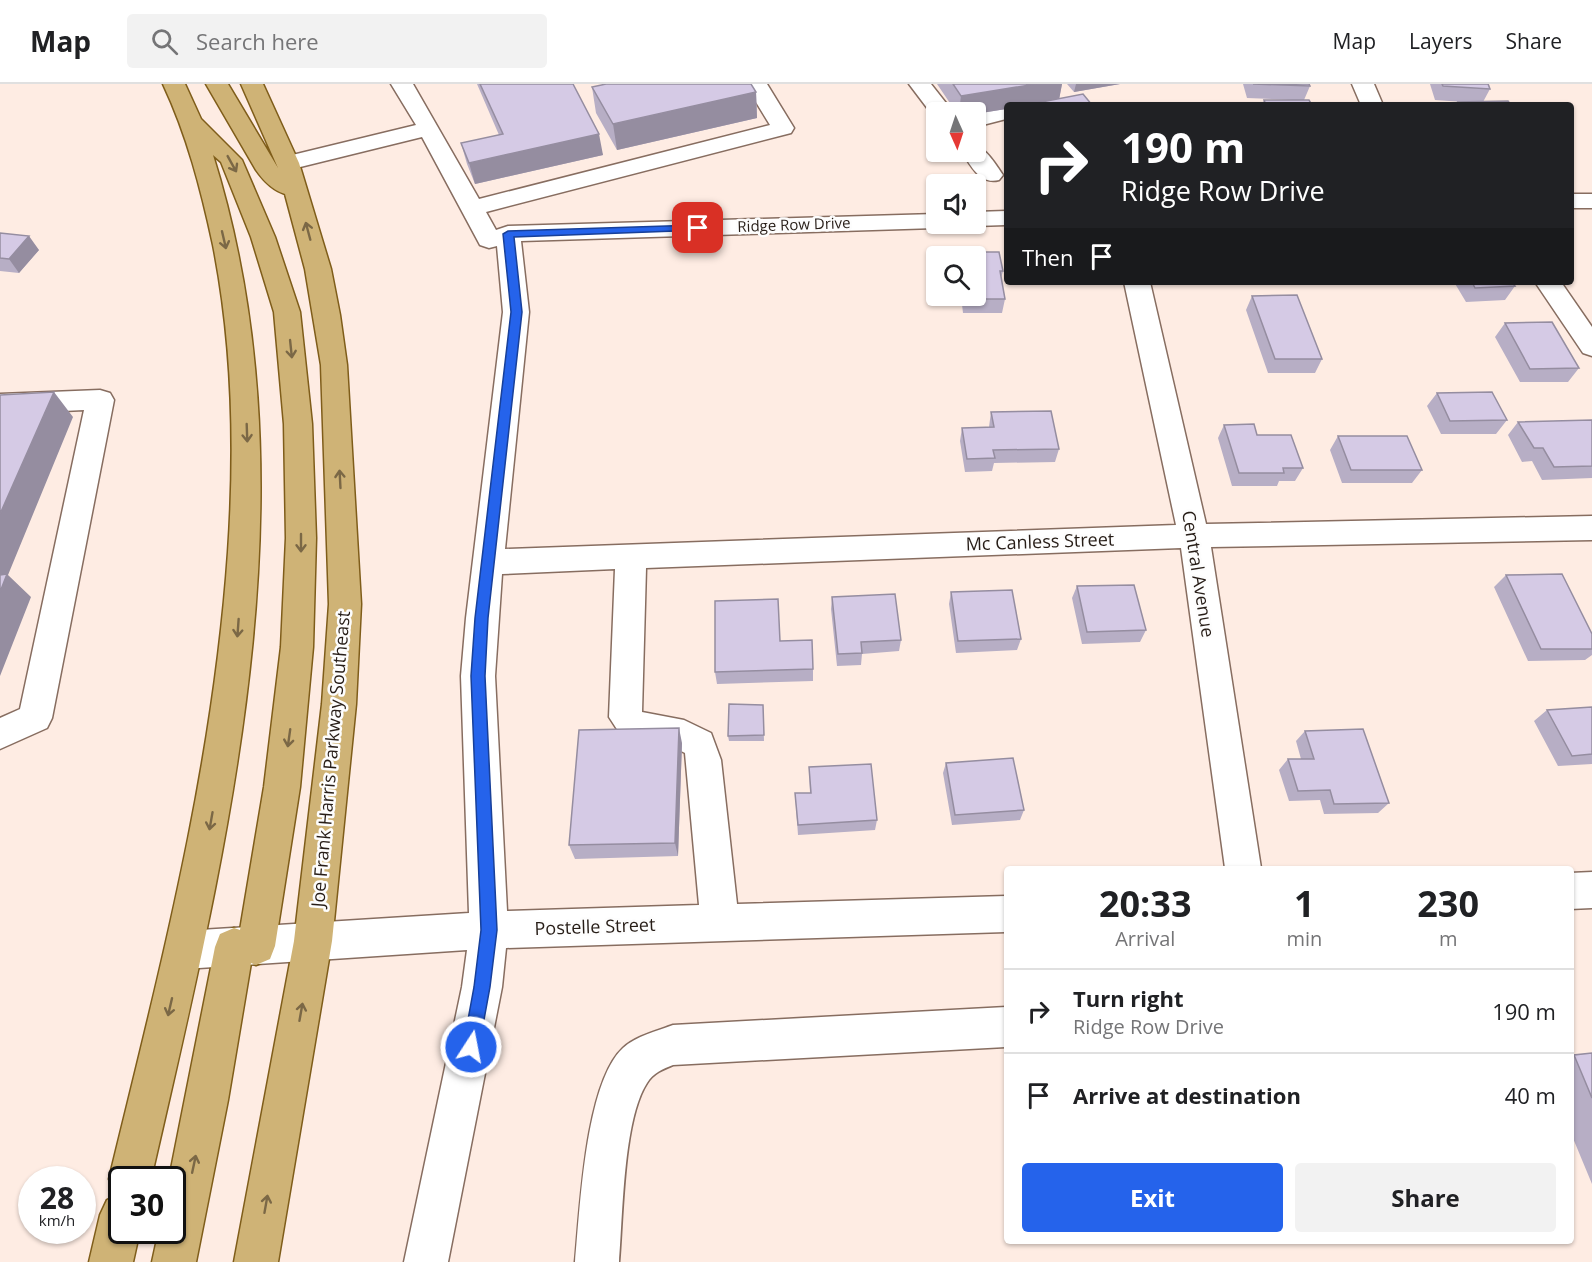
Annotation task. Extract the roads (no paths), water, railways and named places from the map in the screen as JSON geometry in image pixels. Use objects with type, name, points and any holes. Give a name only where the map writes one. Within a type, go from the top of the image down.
[{"type":"main road","points":[[133,1166],[207,846],[225,739],[237,638],[248,443],[244,369],[235,293],[213,191],[192,123],[174,84]]},
{"type":"main road","points":[[217,84],[272,176],[292,178]]},
{"type":"main road","name":"Joe Frank Harris Parkway Southeast","points":[[252,84],[292,178],[318,269],[334,365],[345,604],[339,705],[314,941],[256,1262]]},
{"type":"main road","points":[[174,1262],[207,1100],[284,776],[297,647],[301,549],[297,413],[286,312],[263,237],[231,160],[211,138],[192,123]]},
{"type":"main road","points":[[111,1262],[115,1244]]},
{"type":"street","points":[[402,84],[472,208],[783,128],[756,84]]},
{"type":"street","points":[[920,84],[934,102]]},
{"type":"street","points":[[1364,84],[1371,102]]},
{"type":"street","points":[[986,118],[1004,113]]},
{"type":"street","points":[[292,178],[429,129]]},
{"type":"street","points":[[981,162],[991,175]]},
{"type":"street","points":[[1574,201],[1592,201]]},
{"type":"street","name":"Ridge Row Drive","points":[[472,208],[489,240],[508,234],[926,221]]},
{"type":"street","points":[[986,219],[1004,218]]},
{"type":"street","points":[[426,1262],[477,1017],[489,930],[478,676],[482,618],[516,312],[508,234]]},
{"type":"street","name":"Central Avenue","points":[[1138,285],[1194,536],[1243,866]]},
{"type":"street","points":[[1550,285],[1592,347]]},
{"type":"street","points":[[0,404],[100,400],[36,718],[0,734]]},
{"type":"street","name":"Mc Canless Street","points":[[489,562],[1194,536],[1592,528]]},
{"type":"street","points":[[631,557],[626,717],[634,726],[684,735],[699,744],[704,760],[720,923]]},
{"type":"street","points":[[1574,891],[1592,890]]},
{"type":"street","name":"Postelle Street","points":[[184,950],[489,930],[1004,914]]},
{"type":"street","points":[[597,1262],[612,1118],[623,1085],[634,1066],[650,1054],[673,1045],[1004,1027]]}]
